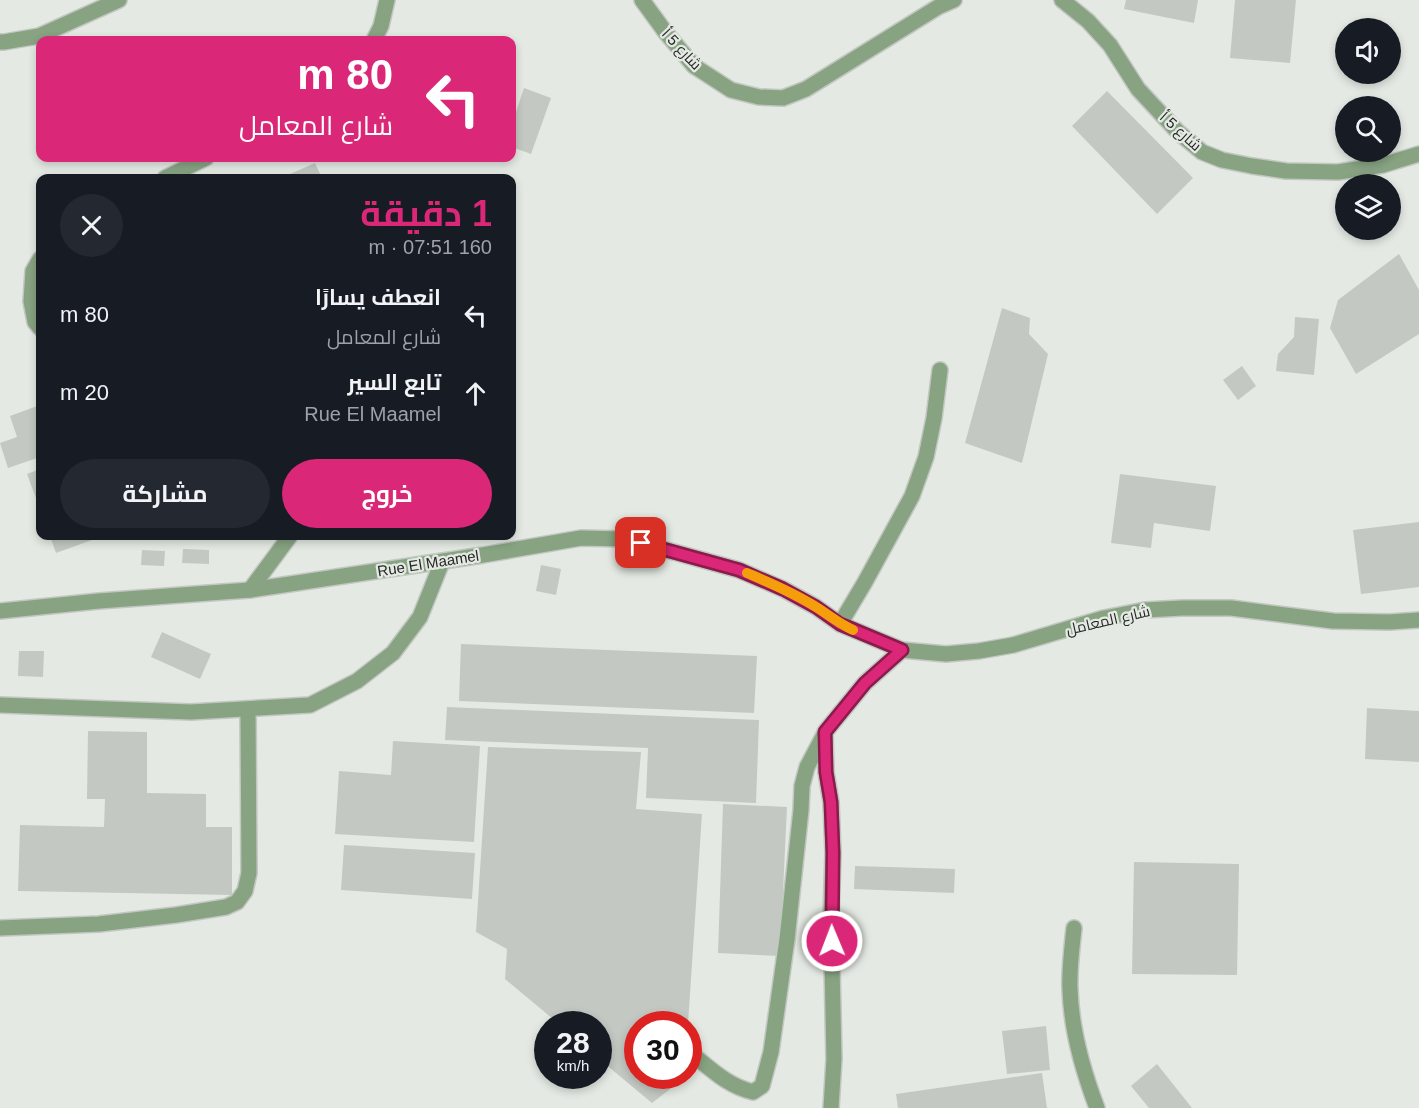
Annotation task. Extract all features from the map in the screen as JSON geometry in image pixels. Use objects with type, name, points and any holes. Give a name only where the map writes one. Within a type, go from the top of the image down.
[{"type":"street","points":[[39,36],[119,0]]},
{"type":"street","points":[[376,36],[381,26],[387,0]]},
{"type":"street","name":"شارع 5 أ","points":[[642,0],[694,66],[731,90],[759,97],[783,98],[806,89],[938,7],[954,0]]},
{"type":"street","name":"شارع 5 أ","points":[[1062,0],[1088,21],[1110,45],[1138,89],[1178,132],[1202,152],[1222,160],[1286,171],[1338,172],[1383,165],[1419,154]]},
{"type":"street","points":[[0,42],[36,37]]},
{"type":"street","points":[[173,174],[198,162]]},
{"type":"street","points":[[36,266],[33,271],[31,301],[36,324]]},
{"type":"street","points":[[840,624],[912,496],[926,458],[940,370]]},
{"type":"street","name":"Rue El Maamel","points":[[0,611],[250,590],[442,562],[581,538],[624,539],[739,570],[783,589],[816,607],[840,624]]},
{"type":"street","points":[[250,590],[287,540]]},
{"type":"street","points":[[0,705],[191,712],[310,705],[357,681],[393,653],[420,617],[442,562]]},
{"type":"street","name":"شارع المعامل","points":[[840,624],[902,650],[946,654],[1013,645],[1104,618],[1145,610],[1231,608],[1333,621],[1419,620]]},
{"type":"street","points":[[702,1062],[727,1082],[740,1089],[753,1092],[762,1086],[771,1052],[787,939],[802,786],[807,767],[825,732],[865,683],[902,650]]},
{"type":"street","points":[[0,928],[99,924],[196,912],[226,907],[237,902],[245,891],[249,873],[248,709]]},
{"type":"street","points":[[825,732],[833,853],[831,918],[834,1059],[831,1108]]},
{"type":"street","points":[[1074,928],[1070,989],[1073,1018],[1083,1064],[1097,1108]]},
{"type":"building","points":[[1126,0],[1198,0],[1194,23],[1124,9]]},
{"type":"building","points":[[1235,0],[1296,0],[1290,63],[1230,58]]},
{"type":"building","points":[[524,88],[551,98],[531,154],[516,148],[516,112]]},
{"type":"building","points":[[1107,91],[1193,178],[1157,214],[1072,126]]},
{"type":"building","points":[[315,163],[320,174],[290,174]]},
{"type":"building","points":[[1399,254],[1419,290],[1419,334],[1356,374],[1330,328],[1338,300]]},
{"type":"building","points":[[1002,308],[1030,318],[1029,334],[1048,354],[1022,463],[965,443]]},
{"type":"building","points":[[1295,317],[1319,319],[1314,375],[1276,371],[1278,354],[1294,337]]},
{"type":"building","points":[[1242,366],[1256,386],[1238,400],[1223,380]]},
{"type":"building","points":[[36,406],[36,458],[8,468],[0,443],[17,437],[10,416]]},
{"type":"building","points":[[36,471],[36,498],[27,474]]},
{"type":"building","points":[[1120,474],[1216,486],[1210,531],[1154,523],[1151,548],[1111,543]]},
{"type":"building","points":[[1419,522],[1419,587],[1361,594],[1353,530]]},
{"type":"building","points":[[51,540],[92,540],[56,553]]},
{"type":"building","points":[[183,549],[209,550],[209,564],[182,563]]},
{"type":"building","points":[[142,550],[165,551],[164,566],[141,565]]},
{"type":"building","points":[[541,565],[561,569],[556,595],[536,591]]},
{"type":"building","points":[[162,632],[211,654],[200,679],[151,657]]},
{"type":"building","points":[[461,644],[757,656],[754,713],[459,701]]},
{"type":"building","points":[[19,651],[44,651],[43,677],[18,676]]},
{"type":"building","points":[[447,707],[759,720],[756,803],[646,798],[648,748],[445,740]]},
{"type":"building","points":[[1367,708],[1419,711],[1419,762],[1365,759]]},
{"type":"building","points":[[88,731],[147,732],[147,793],[206,794],[206,827],[232,827],[232,895],[18,891],[20,825],[104,827],[105,799],[87,799]]},
{"type":"building","points":[[393,741],[480,746],[474,842],[335,834],[339,771],[391,775]]},
{"type":"building","points":[[488,747],[641,752],[636,809],[702,814],[689,1011],[624,1011],[624,1080],[612,1070],[612,1011],[543,1011],[505,979],[507,949],[476,932]]},
{"type":"building","points":[[723,804],[787,807],[780,956],[718,953]]},
{"type":"building","points":[[344,845],[475,853],[472,899],[341,890]]},
{"type":"building","points":[[1134,862],[1239,864],[1237,975],[1132,974]]},
{"type":"building","points":[[855,866],[955,869],[954,893],[854,889]]},
{"type":"building","points":[[1046,1026],[1050,1070],[1007,1074],[1002,1031]]},
{"type":"building","points":[[1157,1064],[1192,1108],[1149,1108],[1131,1086]]},
{"type":"building","points":[[1042,1073],[1047,1108],[898,1108],[896,1094]]},
{"type":"building","points":[[635,1089],[670,1089],[652,1103]]},
{"type":"slow traffic","points":[[747,573],[783,589],[853,630]]},
{"type":"route","points":[[641,543],[739,570],[783,589],[816,607],[840,624],[902,650],[865,683],[825,732],[833,853],[832,941]]}]
